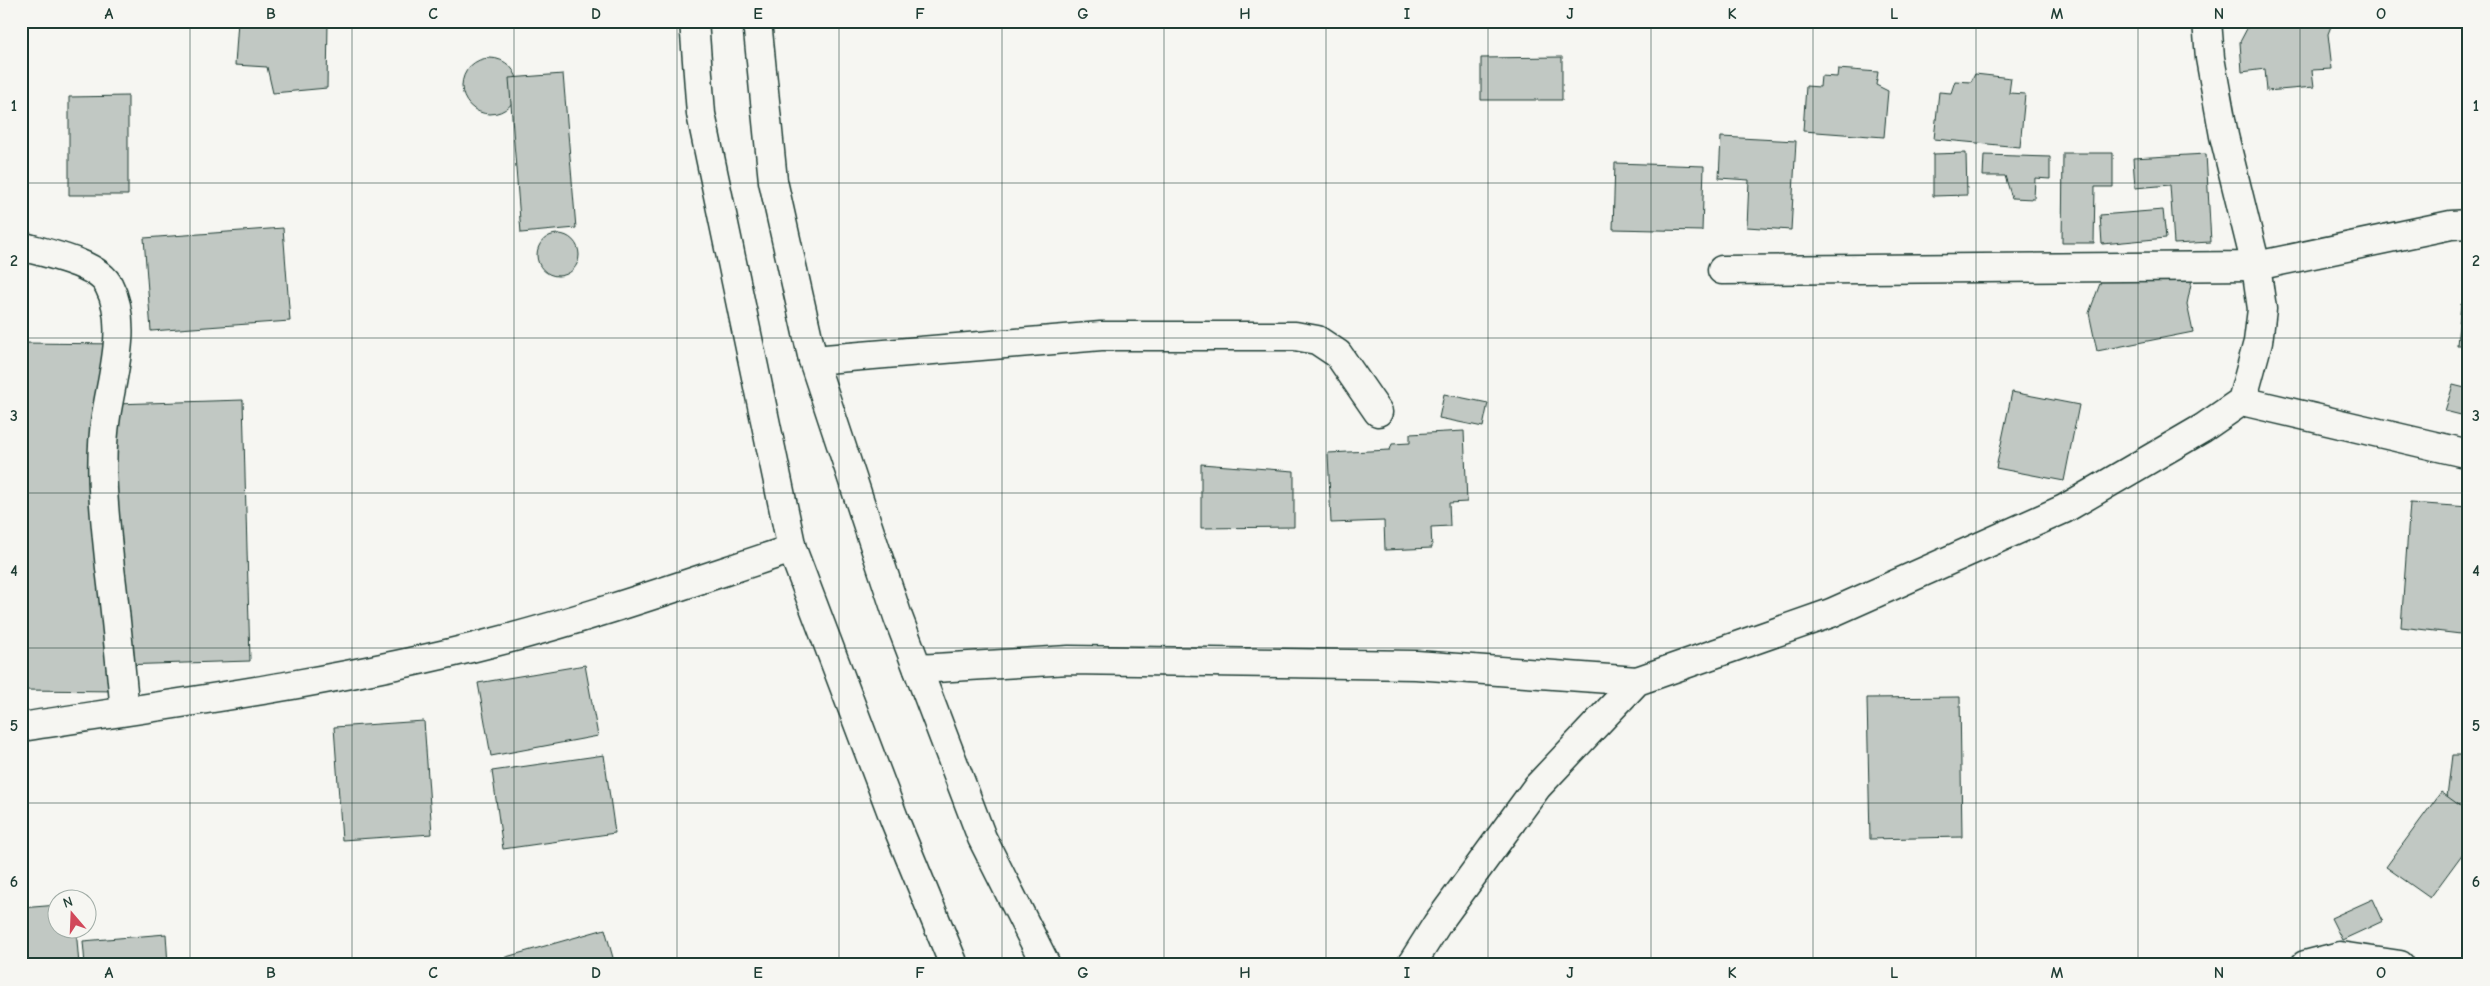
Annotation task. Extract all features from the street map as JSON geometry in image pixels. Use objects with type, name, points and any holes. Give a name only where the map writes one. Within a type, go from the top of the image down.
[{"type":"main road","points":[[694,21],[701,114],[792,550],[895,821],[954,965]]},
{"type":"main road","points":[[757,21],[773,181],[813,360],[898,617],[982,838],[1046,965]]},
{"type":"main road","points":[[918,669],[1068,660],[1386,664],[1636,681],[1831,613],[2064,509],[2203,428],[2242,401],[2258,342],[2262,308],[2256,266],[2224,136],[2210,58],[2207,21]]},
{"type":"main road","points":[[1722,270],[2256,266],[2451,225],[2469,224]]},
{"type":"main road","points":[[21,246],[90,267],[108,283],[115,300],[118,328],[113,379],[105,417],[101,461],[103,504],[125,711]]},
{"type":"main road","points":[[813,360],[1102,336],[1295,336],[1317,340],[1338,354],[1378,412]]},
{"type":"main road","points":[[2242,401],[2469,454]]},
{"type":"main road","points":[[21,727],[307,683],[495,642],[792,550]]},
{"type":"main road","points":[[1412,965],[1437,924],[1537,787],[1636,681]]},
{"type":"main road","points":[[2305,965],[2340,956],[2400,965]]},
{"type":"building","points":[[238,21],[328,21],[327,88],[273,93],[267,67],[235,65]]},
{"type":"building","points":[[2251,21],[2333,21],[2328,34],[2332,69],[2312,70],[2314,87],[2267,91],[2265,69],[2242,72],[2240,42]]},
{"type":"building","points":[[1562,57],[1562,100],[1481,100],[1481,58]]},
{"type":"building","points":[[490,58],[505,63],[513,71],[518,86],[513,101],[505,109],[490,114],[475,109],[467,101],[462,86],[467,71],[475,63]]},
{"type":"building","points":[[1838,69],[1878,72],[1876,85],[1888,91],[1884,137],[1803,131],[1806,86],[1820,87],[1821,76],[1837,77]]},
{"type":"building","points":[[563,74],[576,228],[521,233],[509,78]]},
{"type":"building","points":[[1975,74],[2011,78],[2009,93],[2025,94],[2020,147],[1934,139],[1939,92],[1951,93],[1955,81],[1971,82]]},
{"type":"building","points":[[128,96],[128,195],[69,195],[69,97]]},
{"type":"building","points":[[1721,137],[1796,141],[1791,230],[1747,227],[1749,180],[1719,178]]},
{"type":"building","points":[[1966,153],[1967,195],[1933,196],[1933,154]]},
{"type":"building","points":[[2063,153],[2113,153],[2113,187],[2095,187],[2094,243],[2062,243]]},
{"type":"building","points":[[2206,154],[2211,242],[2174,244],[2170,185],[2135,188],[2133,158]]},
{"type":"building","points":[[1984,155],[2050,157],[2050,179],[2035,178],[2034,199],[2012,198],[2005,176],[1983,176]]},
{"type":"building","points":[[1615,163],[1704,166],[1702,231],[1613,229]]},
{"type":"building","points":[[2163,210],[2166,238],[2102,244],[2100,215]]},
{"type":"building","points":[[283,228],[290,321],[151,331],[144,238]]},
{"type":"building","points":[[562,234],[570,237],[576,243],[579,255],[576,267],[570,273],[554,276],[546,273],[540,267],[537,251],[540,243],[546,237]]},
{"type":"building","points":[[2193,274],[2187,304],[2193,332],[2097,351],[2089,313],[2101,281]]},
{"type":"building","points":[[2461,304],[2469,304],[2469,345],[2457,345]]},
{"type":"building","points":[[21,343],[123,344],[120,691],[21,690]]},
{"type":"building","points":[[2453,385],[2469,389],[2469,417],[2445,411]]},
{"type":"building","points":[[2012,392],[2079,405],[2064,481],[1996,468]]},
{"type":"building","points":[[1444,394],[1488,403],[1483,427],[1439,418]]},
{"type":"building","points":[[243,400],[250,661],[120,665],[115,404]]},
{"type":"building","points":[[1464,431],[1467,502],[1449,503],[1450,526],[1431,527],[1432,548],[1385,550],[1384,521],[1331,523],[1328,453],[1390,450],[1392,444],[1410,443],[1410,434]]},
{"type":"building","points":[[1201,464],[1294,471],[1294,527],[1201,528]]},
{"type":"building","points":[[2410,503],[2469,507],[2469,635],[2401,627]]},
{"type":"building","points":[[585,665],[598,736],[491,756],[478,683]]},
{"type":"building","points":[[1960,697],[1962,837],[1870,839],[1867,698]]},
{"type":"building","points":[[424,721],[432,834],[342,840],[334,727]]},
{"type":"building","points":[[604,755],[615,833],[503,849],[492,771]]},
{"type":"building","points":[[2452,755],[2469,755],[2469,810],[2446,806]]},
{"type":"building","points":[[2441,792],[2469,812],[2469,845],[2430,898],[2386,867]]},
{"type":"building","points":[[2373,899],[2383,921],[2342,940],[2331,918]]},
{"type":"building","points":[[48,906],[48,938],[77,938],[79,965],[21,965],[21,908]]},
{"type":"building","points":[[605,929],[615,965],[493,965],[492,961]]},
{"type":"building","points":[[166,934],[168,965],[85,965],[83,941]]}]
